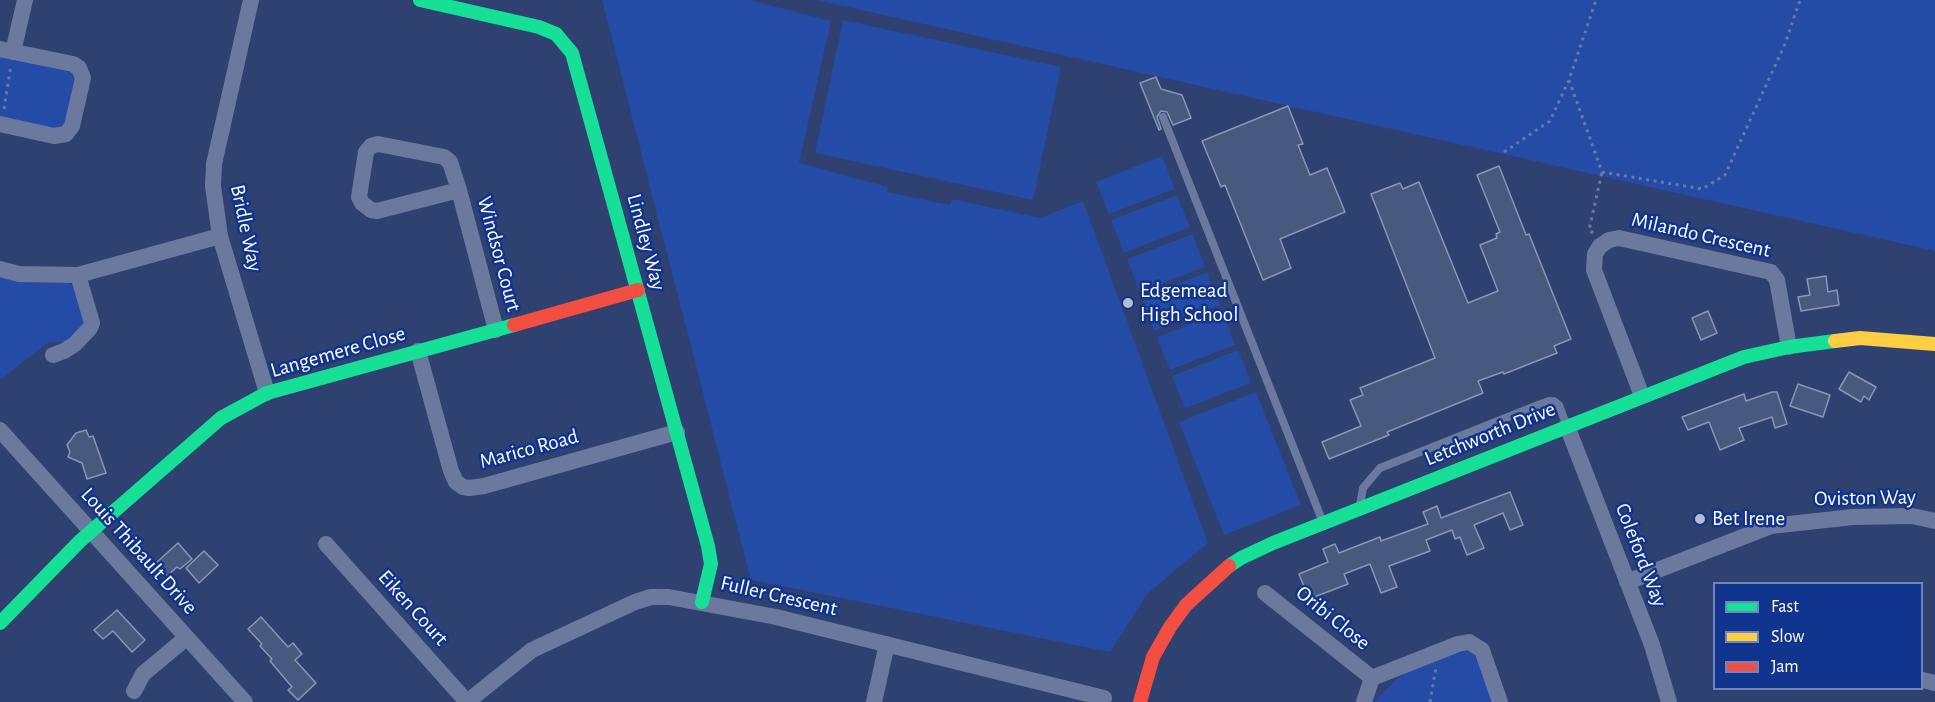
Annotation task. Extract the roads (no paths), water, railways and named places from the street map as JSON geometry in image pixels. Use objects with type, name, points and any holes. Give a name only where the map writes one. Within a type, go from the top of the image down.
[{"type":"street","points":[[1,128],[54,135],[66,134],[72,126],[83,78],[79,68],[73,64],[7,50],[25,0]]},
{"type":"street","name":"Bridle Way","points":[[251,0],[214,164],[213,186],[220,236],[267,393]]},
{"type":"street","name":"Lindley Way","points":[[420,0],[539,27],[556,34],[567,46],[575,60],[708,546],[711,564],[702,602]]},
{"type":"street","name":"Windsor Court","points":[[459,190],[377,211],[371,210],[362,203],[359,191],[366,152],[371,146],[378,144],[444,157],[452,166],[459,190],[495,330]]},
{"type":"street","points":[[0,269],[18,274],[78,275],[220,236]]},
{"type":"street","name":"Milando Crescent","points":[[1642,396],[1594,270],[1595,254],[1604,243],[1619,238],[1771,272],[1777,280],[1789,347]]},
{"type":"street","points":[[53,355],[64,351],[83,337],[92,323],[78,275]]},
{"type":"street","name":"Langemere Close","points":[[0,623],[51,570],[221,418],[267,393],[638,290]]},
{"type":"street","name":"Letchworth Drive","points":[[1140,702],[1149,668],[1170,627],[1196,595],[1215,577],[1241,558],[1360,508],[1744,357],[1789,347],[1860,338],[1935,344]]},
{"type":"street","name":"Marico Road","points":[[418,351],[451,471],[456,482],[463,487],[484,486],[677,432]]},
{"type":"street","name":"Coleford Way","points":[[1567,426],[1652,645],[1669,702]]},
{"type":"street","name":"Louis Thibault Drive","points":[[0,430],[244,702]]},
{"type":"street","name":"Oviston Way","points":[[1627,582],[1771,526],[1853,517],[1911,516],[1935,521]]},
{"type":"street","name":"Eiken Court","points":[[326,544],[467,702]]},
{"type":"street","name":"Oribi Close","points":[[1265,593],[1372,678]]},
{"type":"street","name":"Fuller Crescent","points":[[467,702],[531,650],[651,597],[702,602],[776,617],[1104,698]]},
{"type":"street","points":[[134,691],[143,674],[186,638]]},
{"type":"street","points":[[1364,702],[1372,678],[1463,642],[1474,643],[1485,655],[1500,702]]},
{"type":"street","points":[[874,702],[887,645]]},
{"type":"lane","points":[[1163,117],[1323,523]]},
{"type":"lane","points":[[1360,508],[1363,488],[1380,468],[1549,401],[1554,401],[1559,405],[1567,426]]},
{"type":"place","name":"Edgemead High School","points":[[1128,303]]},
{"type":"place","name":"Bet Irene","points":[[1700,519]]}]
